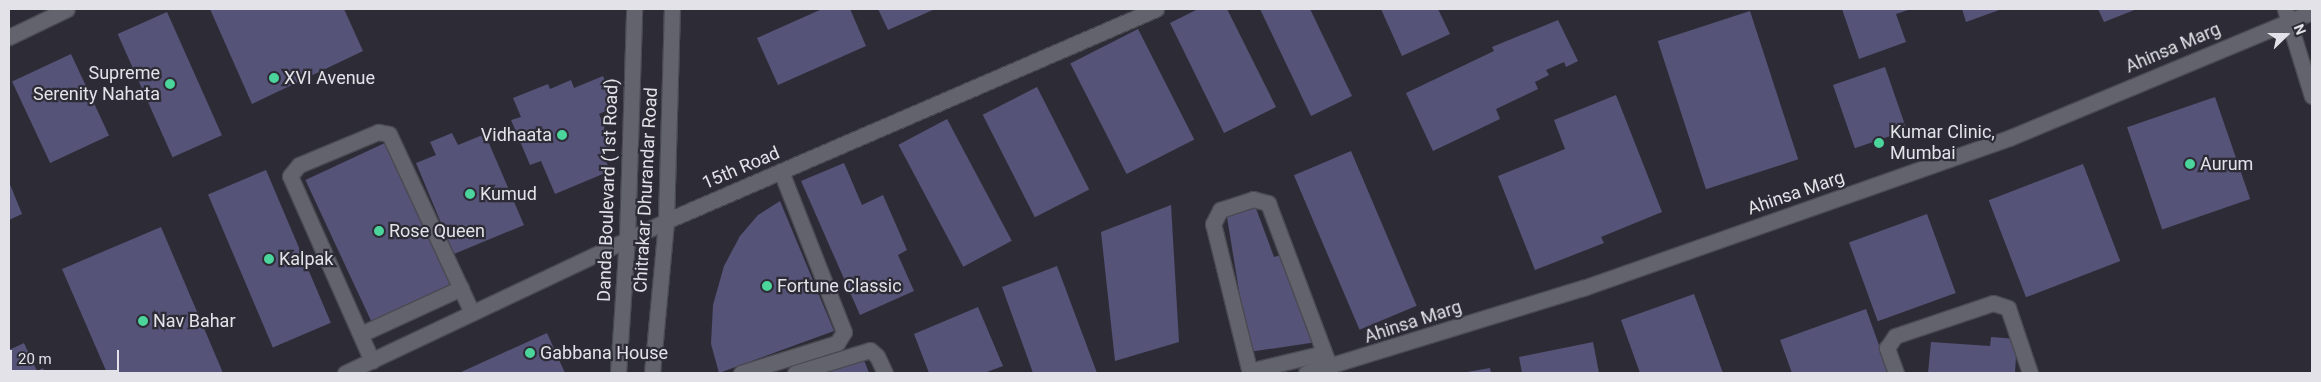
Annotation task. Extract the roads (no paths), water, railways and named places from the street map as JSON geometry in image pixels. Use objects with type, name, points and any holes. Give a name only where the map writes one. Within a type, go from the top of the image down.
[{"type":"street","points":[[9,37],[67,9]]},
{"type":"street","name":"Danda Boulevard (1st Road)","points":[[618,373],[626,238],[634,9]]},
{"type":"street","name":"Chitrakar Dhurandar Road","points":[[652,373],[666,221],[672,9]]},
{"type":"street","name":"15th Road","points":[[346,373],[472,314],[626,238],[1156,9]]},
{"type":"street","name":"Ahinsa Marg","points":[[1306,373],[1330,368],[1583,288],[2000,141],[2286,14],[2312,12]]},
{"type":"street","points":[[2286,14],[2312,96]]},
{"type":"street","points":[[372,361],[290,176],[299,165],[378,132],[389,134],[472,314]]},
{"type":"street","points":[[742,373],[837,343],[844,332],[781,171]]},
{"type":"street","points":[[1324,353],[1249,372],[1213,224],[1220,210],[1254,199],[1268,203],[1330,368]]},
{"type":"street","points":[[361,334],[461,288]]},
{"type":"street","points":[[1896,373],[1887,348],[1895,336],[1993,304],[2008,308],[2030,373]]},
{"type":"street","points":[[795,373],[870,350],[877,356],[884,373]]},
{"type":"place","name":"XVI Avenue","points":[[274,78]]},
{"type":"place","name":"Supreme Serenity Nahata","points":[[170,84]]},
{"type":"place","name":"Vidhaata","points":[[562,135]]},
{"type":"place","name":"Kumar Clinic, Mumbai","points":[[1879,143]]},
{"type":"place","name":"Aurum","points":[[2190,164]]},
{"type":"place","name":"Kumud","points":[[470,194]]},
{"type":"place","name":"Rose Queen","points":[[379,231]]},
{"type":"place","name":"Kalpak","points":[[269,259]]},
{"type":"place","name":"Fortune Classic","points":[[767,286]]},
{"type":"place","name":"Nav Bahar","points":[[143,321]]},
{"type":"place","name":"Gabbana House","points":[[530,353]]}]
